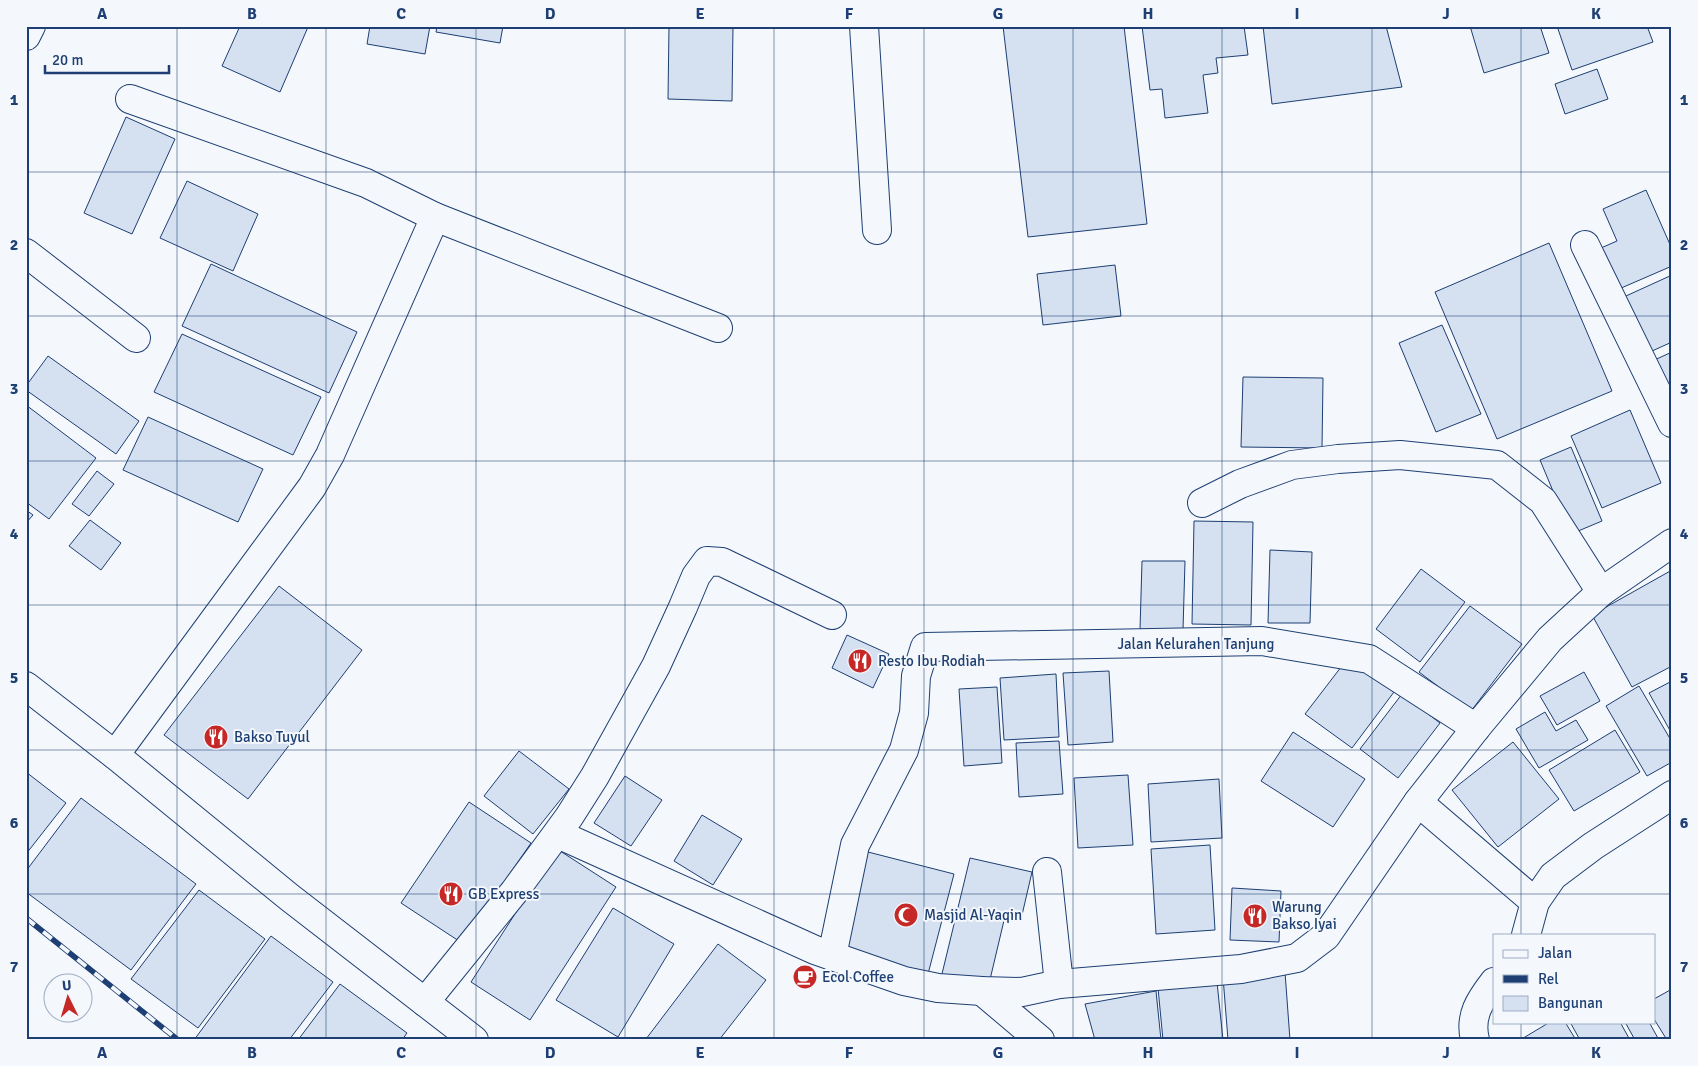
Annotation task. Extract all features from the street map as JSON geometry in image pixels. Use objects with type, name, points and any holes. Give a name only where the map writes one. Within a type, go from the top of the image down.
[{"type":"street","points":[[26,36],[31,26]]},
{"type":"street","points":[[864,26],[877,230]]},
{"type":"street","points":[[130,99],[366,183],[435,216],[718,328]]},
{"type":"street","points":[[115,755],[312,487],[330,455],[435,216]]},
{"type":"street","points":[[1585,245],[1672,423]]},
{"type":"street","points":[[26,254],[136,338]]},
{"type":"street","points":[[1202,503],[1240,484],[1292,465],[1338,459],[1400,455],[1497,465],[1543,501],[1601,592]]},
{"type":"street","points":[[558,834],[815,950],[904,981],[938,988],[1022,992],[1059,984],[1241,969],[1297,958],[1326,936],[1418,802],[1550,639],[1601,592],[1672,543]]},
{"type":"street","points":[[425,1002],[558,834],[595,776],[646,683],[696,576],[707,561],[722,562],[832,615]]},
{"type":"street","name":"Jalan Kelurahen Tanjung","points":[[832,956],[855,845],[904,750],[914,712],[916,676],[925,647],[1262,641],[1369,659],[1476,728]]},
{"type":"street","points":[[26,686],[115,755],[289,897],[474,1040]]},
{"type":"street","points":[[1526,934],[1535,902],[1552,876],[1593,846],[1672,795]]},
{"type":"street","points":[[1418,802],[1535,902]]},
{"type":"street","points":[[1047,872],[1059,984]]},
{"type":"street","points":[[1471,1036],[1480,1000],[1493,983]]},
{"type":"street","points":[[982,991],[1040,1040]]},
{"type":"building","points":[[240,26],[308,27],[280,92],[222,66]]},
{"type":"building","points":[[370,26],[430,26],[425,54],[367,44]]},
{"type":"building","points":[[437,26],[503,26],[500,43],[436,32]]},
{"type":"building","points":[[669,26],[733,26],[732,101],[668,99]]},
{"type":"building","points":[[1003,26],[1124,26],[1147,224],[1028,237]]},
{"type":"building","points":[[1142,26],[1244,26],[1248,55],[1216,58],[1218,73],[1203,75],[1208,113],[1165,118],[1162,89],[1150,90]]},
{"type":"building","points":[[1263,26],[1386,26],[1402,87],[1272,104]]},
{"type":"building","points":[[1470,26],[1540,26],[1549,53],[1484,73]]},
{"type":"building","points":[[1557,26],[1647,26],[1653,42],[1572,70]]},
{"type":"building","points":[[1597,69],[1608,99],[1565,114],[1555,84]]},
{"type":"building","points":[[126,117],[175,139],[132,234],[84,213]]},
{"type":"building","points":[[187,181],[258,214],[233,271],[160,238]]},
{"type":"building","points":[[1646,190],[1672,249],[1672,266],[1612,292],[1594,251],[1617,241],[1603,209]]},
{"type":"building","points":[[1549,243],[1612,391],[1497,439],[1435,292]]},
{"type":"building","points":[[211,264],[357,332],[329,393],[182,326]]},
{"type":"building","points":[[1115,265],[1121,316],[1043,325],[1037,274]]},
{"type":"building","points":[[1672,275],[1672,342],[1641,356],[1615,301]]},
{"type":"building","points":[[1442,325],[1481,414],[1436,432],[1399,343]]},
{"type":"building","points":[[182,334],[321,397],[293,455],[154,392]]},
{"type":"building","points":[[1672,352],[1672,408],[1650,362]]},
{"type":"building","points":[[48,356],[139,421],[116,454],[26,390],[26,386]]},
{"type":"building","points":[[1243,377],[1323,378],[1322,448],[1241,447]]},
{"type":"building","points":[[26,405],[96,458],[49,519],[26,502]]},
{"type":"building","points":[[1630,410],[1661,483],[1602,508],[1571,436]]},
{"type":"building","points":[[148,417],[263,469],[238,522],[123,470]]},
{"type":"building","points":[[1571,447],[1602,521],[1571,534],[1540,460]]},
{"type":"building","points":[[97,471],[114,484],[89,516],[72,504]]},
{"type":"building","points":[[26,510],[33,515],[26,523]]},
{"type":"building","points":[[90,520],[121,543],[101,570],[69,546]]},
{"type":"building","points":[[1194,521],[1253,522],[1251,625],[1192,624]]},
{"type":"building","points":[[1270,550],[1312,552],[1310,623],[1268,623]]},
{"type":"building","points":[[1142,561],[1185,561],[1183,630],[1140,630]]},
{"type":"building","points":[[1421,569],[1465,602],[1420,662],[1376,629]]},
{"type":"building","points":[[1672,570],[1672,666],[1632,687],[1592,615]]},
{"type":"building","points":[[279,586],[362,650],[248,799],[164,735]]},
{"type":"building","points":[[1470,606],[1522,644],[1471,711],[1419,672]]},
{"type":"building","name":"Resto Ibu Rodiah","points":[[847,635],[889,654],[873,688],[832,668]]},
{"type":"building","points":[[1348,658],[1394,692],[1352,748],[1305,714]]},
{"type":"building","points":[[1109,671],[1113,742],[1068,745],[1063,673]]},
{"type":"building","points":[[1584,672],[1600,701],[1557,725],[1540,696]]},
{"type":"building","points":[[1056,674],[1059,737],[1004,740],[1000,678]]},
{"type":"building","points":[[1672,681],[1672,734],[1649,693]]},
{"type":"building","points":[[1639,686],[1672,742],[1672,762],[1647,776],[1606,706]]},
{"type":"building","points":[[997,687],[1002,763],[964,766],[959,689]]},
{"type":"building","points":[[1402,694],[1440,723],[1398,778],[1360,749]]},
{"type":"building","points":[[1545,712],[1556,731],[1576,720],[1588,740],[1539,768],[1516,729]]},
{"type":"building","points":[[1615,730],[1640,772],[1574,811],[1549,770]]},
{"type":"building","points":[[1293,732],[1365,779],[1333,827],[1261,781]]},
{"type":"building","points":[[1059,741],[1063,794],[1019,797],[1016,743]]},
{"type":"building","points":[[1513,742],[1559,799],[1498,847],[1452,790]]},
{"type":"building","points":[[519,751],[569,789],[533,834],[484,796]]},
{"type":"building","points":[[26,772],[66,803],[26,854]]},
{"type":"building","points":[[1128,775],[1133,845],[1078,848],[1074,778]]},
{"type":"building","points":[[625,776],[662,800],[631,846],[594,823]]},
{"type":"building","points":[[1219,779],[1222,838],[1151,842],[1148,784]]},
{"type":"building","points":[[81,798],[196,884],[131,970],[26,892],[26,871]]},
{"type":"building","points":[[469,802],[531,843],[462,943],[401,903]]},
{"type":"building","points":[[702,815],[742,839],[713,885],[674,861]]},
{"type":"building","points":[[1210,845],[1215,930],[1156,934],[1151,849]]},
{"type":"building","points":[[557,849],[616,887],[530,1020],[471,982]]},
{"type":"building","points":[[868,852],[954,874],[928,974],[842,953]]},
{"type":"building","points":[[970,858],[1032,872],[1022,915],[1006,912],[988,988],[941,978]]},
{"type":"building","name":"Warung Bakso Iyai","points":[[1232,888],[1281,891],[1279,942],[1230,940]]},
{"type":"building","points":[[199,890],[265,939],[198,1028],[131,979]]},
{"type":"building","points":[[613,908],[674,944],[618,1037],[556,1000]]},
{"type":"building","points":[[271,936],[333,982],[289,1040],[194,1040]]},
{"type":"building","points":[[718,944],[766,980],[719,1040],[646,1039]]},
{"type":"building","points":[[1285,972],[1290,1040],[1228,1040],[1223,977]]},
{"type":"building","points":[[1217,982],[1223,1040],[1163,1040],[1158,988]]},
{"type":"building","points":[[340,984],[407,1033],[402,1040],[298,1040]]},
{"type":"building","points":[[1672,989],[1672,1040],[1667,1040],[1656,1022],[1656,998]]},
{"type":"building","points":[[1156,991],[1161,1040],[1095,1040],[1085,1004]]},
{"type":"building","points":[[1547,1024],[1566,1024],[1576,1040],[1520,1040]]},
{"type":"building","points":[[1571,1024],[1621,1024],[1630,1040],[1580,1040]]},
{"type":"building","points":[[1626,1024],[1650,1024],[1659,1040],[1635,1040]]},
{"type":"railway","points":[[26,918],[178,1040]]},
{"type":"place","name":"Resto Ibu Rodiah","points":[[860,661]]},
{"type":"place","name":"Bakso Tuyul","points":[[216,737]]},
{"type":"place","name":"GB Express","points":[[451,894]]},
{"type":"place","name":"Masjid Al-Yaqin","points":[[906,915]]},
{"type":"place","name":"Warung Bakso Iyai","points":[[1255,916]]},
{"type":"place","name":"Ecol Coffee","points":[[805,977]]}]
